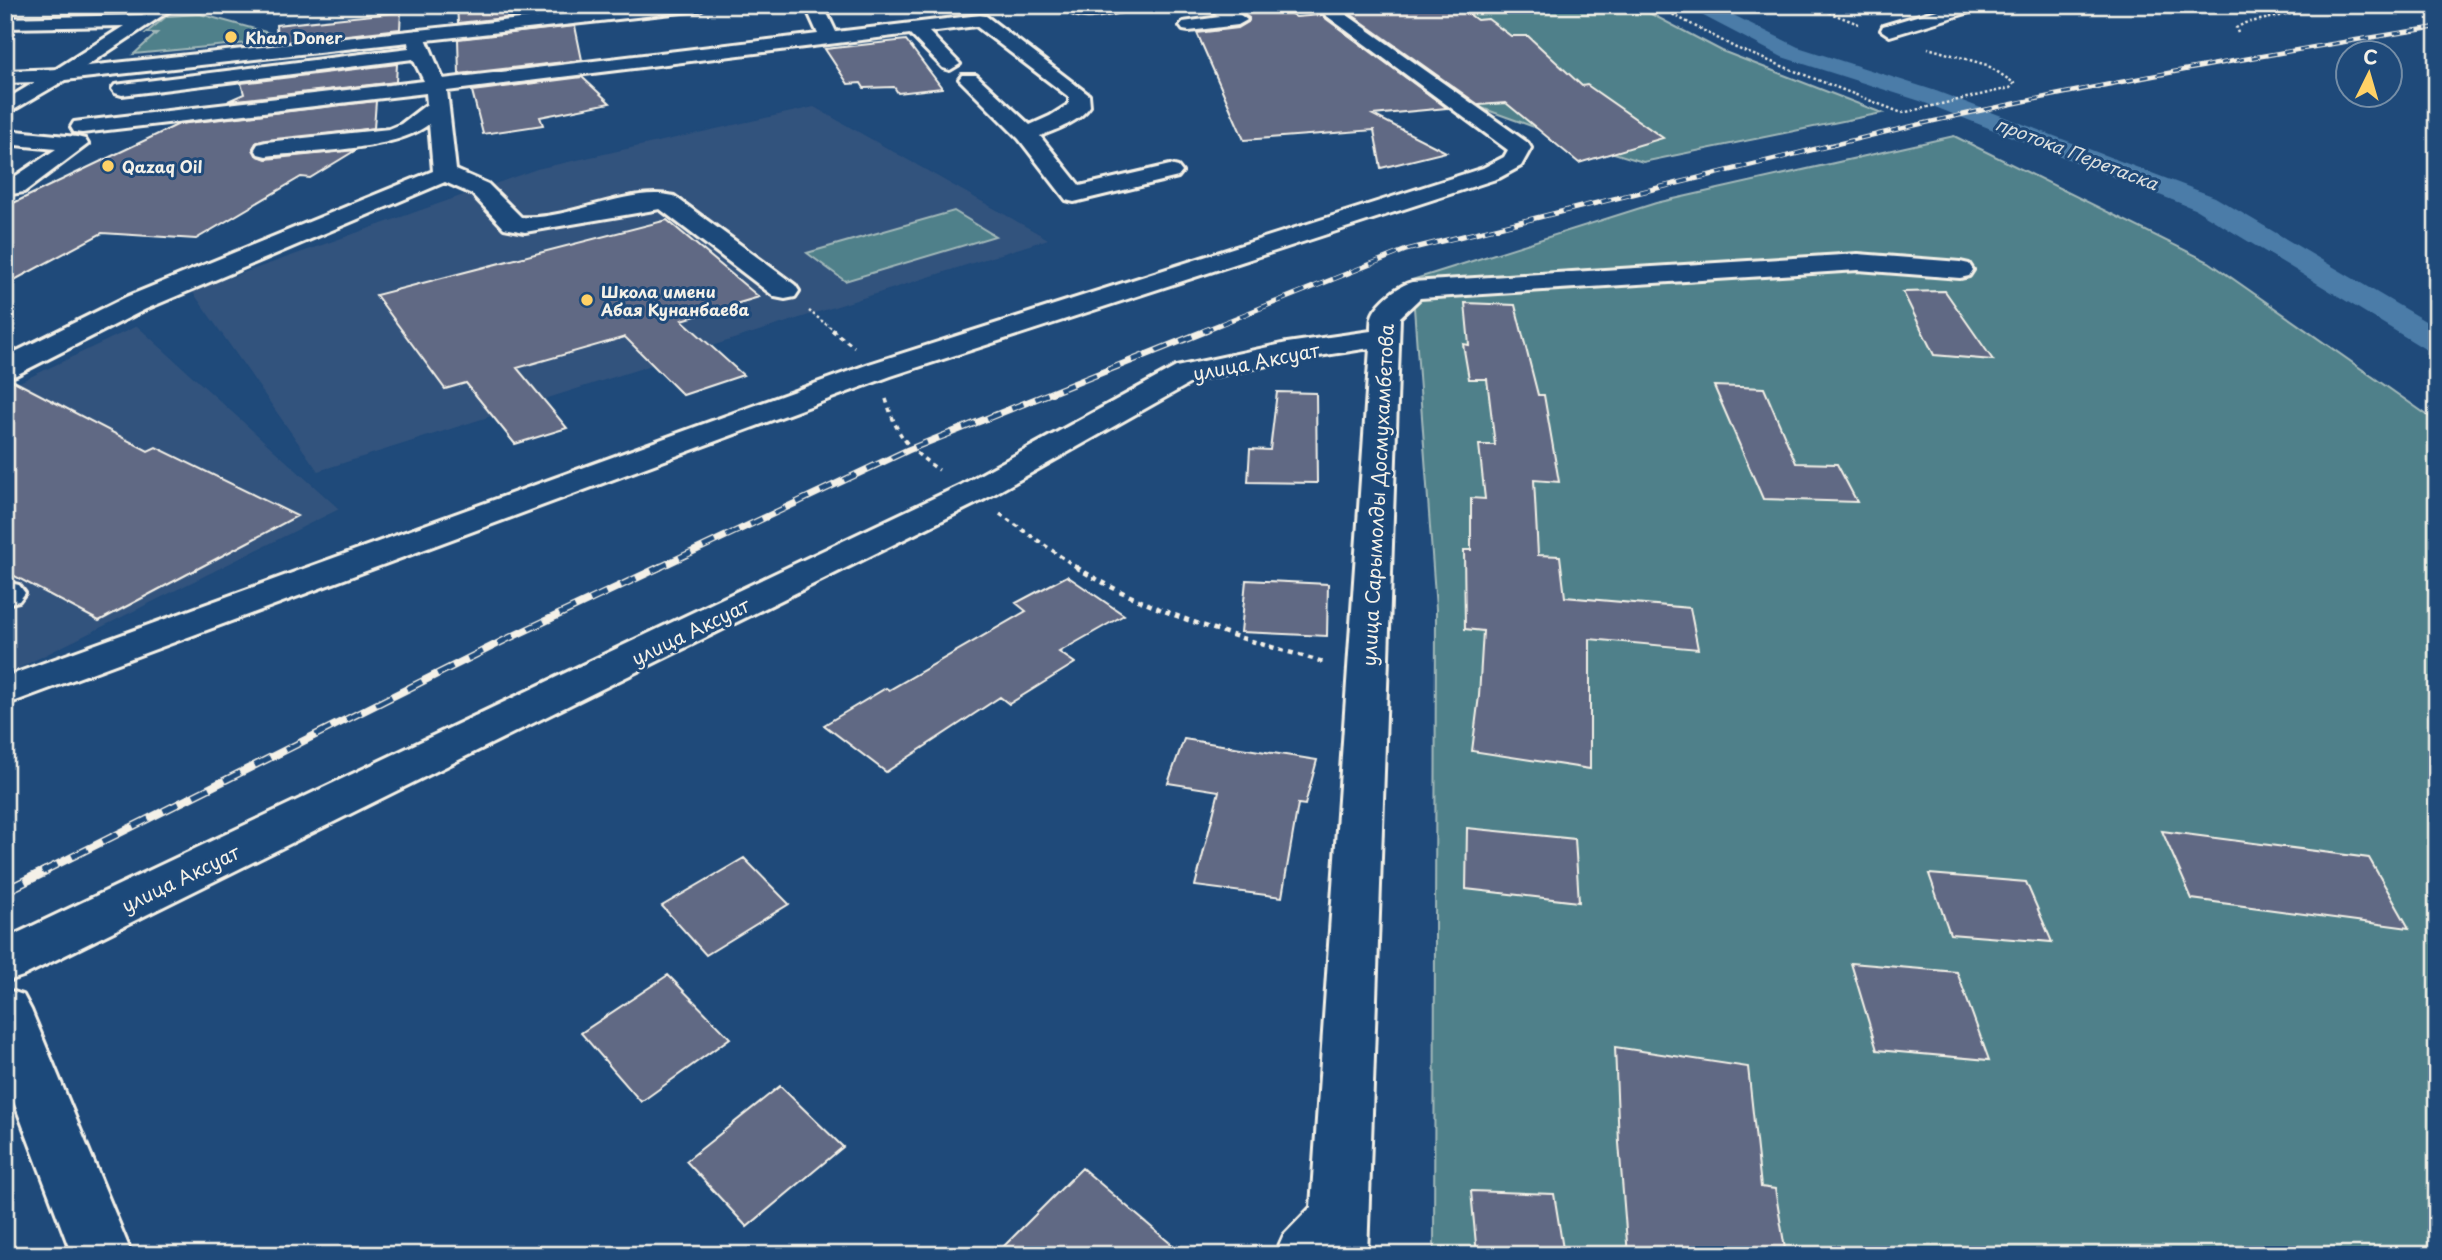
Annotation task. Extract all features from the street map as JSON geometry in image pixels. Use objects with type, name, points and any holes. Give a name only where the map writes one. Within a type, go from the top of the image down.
[{"type":"street","points":[[5,109],[169,5]]},
{"type":"street","points":[[122,89],[418,44],[607,10],[700,5]]},
{"type":"street","points":[[814,5],[830,38]]},
{"type":"street","points":[[1078,11],[1116,7],[1115,5]]},
{"type":"street","points":[[1155,5],[1162,5]]},
{"type":"street","points":[[1189,26],[1238,20],[1214,5]]},
{"type":"street","points":[[5,692],[880,370],[1478,178],[1513,161],[1520,148],[1321,5]]},
{"type":"street","points":[[1890,30],[1974,5]]},
{"type":"street","points":[[5,23],[145,20]]},
{"type":"street","points":[[82,127],[265,106],[437,96],[830,38],[981,20],[1079,95],[1080,106],[1071,113],[1027,134]]},
{"type":"street","points":[[915,28],[950,64]]},
{"type":"street","points":[[5,77],[60,75],[418,44]]},
{"type":"street","points":[[418,44],[437,96],[445,174]]},
{"type":"street","points":[[969,79],[1027,134],[1074,195],[1170,172]]},
{"type":"street","points":[[266,149],[392,135],[409,129],[437,96]]},
{"type":"street","points":[[5,137],[77,144],[16,187],[5,188]]},
{"type":"street","points":[[5,369],[136,303],[445,174],[480,189],[516,225],[533,225],[618,206],[665,201],[785,291]]},
{"type":"street","name":"улица Сарымолды Досмухамбетова","points":[[1327,1242],[1368,675],[1386,314],[1412,290],[1857,262],[1960,270]]},
{"type":"street","name":"улица Аксуат","points":[[5,962],[973,492],[1187,373],[1287,352],[1385,337]]},
{"type":"street","points":[[5,1010],[102,1255]]},
{"type":"path","points":[[1654,5],[1736,48],[1902,113],[2010,88],[2014,83],[2009,76],[1997,70],[1897,38],[1889,34],[1890,30],[1859,24],[1810,5]]},
{"type":"path","points":[[2238,33],[2236,28],[2245,23],[2335,5]]},
{"type":"path","points":[[785,291],[880,370],[893,425],[908,450],[973,492],[1025,534],[1100,582],[1175,617],[1368,675]]},
{"type":"shaded area","points":[[814,107],[1048,239],[318,471],[192,291],[537,169]]},
{"type":"shaded area","points":[[137,326],[339,509],[5,675],[5,389]]},
{"type":"green space","points":[[1331,5],[1634,5],[1722,51],[1882,113],[1643,162],[1559,136],[1468,103]]},
{"type":"green space","points":[[200,14],[291,39],[134,54],[157,33],[146,33],[167,16]]},
{"type":"green space","points":[[1954,136],[2209,262],[2437,422],[2437,1255],[1434,1255],[1436,609],[1412,280],[1656,203]]},
{"type":"green space","points":[[954,211],[995,236],[845,281],[807,253]]},
{"type":"building","points":[[457,5],[570,5],[571,11],[458,23]]},
{"type":"building","points":[[1232,5],[1278,5],[1296,17],[1321,15],[1447,108],[1373,115],[1446,152],[1381,168],[1374,130],[1244,140],[1197,33],[1238,28],[1248,22],[1249,18]]},
{"type":"building","points":[[1458,6],[1477,20],[1488,19],[1511,36],[1528,36],[1582,86],[1587,85],[1663,138],[1579,163],[1506,103],[1479,105],[1348,12]]},
{"type":"building","points":[[401,12],[400,29],[277,43],[276,25]]},
{"type":"building","points":[[575,26],[582,60],[459,74],[458,39]]},
{"type":"building","points":[[906,40],[942,88],[898,93],[894,87],[864,88],[861,83],[848,84],[825,49]]},
{"type":"building","points":[[397,64],[396,82],[228,101],[244,94],[241,83]]},
{"type":"building","points":[[582,77],[610,103],[540,117],[543,125],[483,134],[472,91]]},
{"type":"building","points":[[376,101],[374,128],[256,143],[253,148],[256,155],[266,159],[356,150],[310,178],[301,177],[196,239],[102,233],[5,285],[5,207],[179,124]]},
{"type":"building","points":[[667,220],[759,297],[682,320],[743,375],[683,395],[625,337],[517,368],[567,428],[515,444],[466,383],[445,389],[376,295]]},
{"type":"building","points":[[1945,291],[1993,360],[1934,355],[1903,292]]},
{"type":"building","points":[[1465,303],[1515,305],[1538,395],[1544,395],[1559,482],[1534,480],[1538,555],[1560,556],[1565,597],[1690,608],[1698,649],[1590,639],[1590,769],[1472,751],[1483,631],[1465,629],[1464,550],[1471,550],[1471,498],[1485,499],[1479,445],[1495,445],[1487,379],[1469,379],[1463,344],[1469,345]]},
{"type":"building","points":[[10,379],[148,451],[156,447],[297,516],[99,621],[5,571],[5,380]]},
{"type":"building","points":[[1714,386],[1764,388],[1796,463],[1837,464],[1857,502],[1763,499]]},
{"type":"building","points":[[1277,392],[1316,393],[1317,483],[1248,482],[1250,449],[1270,450]]},
{"type":"building","points":[[1067,576],[1124,615],[1059,652],[1075,663],[1009,704],[1000,697],[886,772],[824,725],[1026,611],[1016,603]]},
{"type":"building","points":[[1246,580],[1328,584],[1327,636],[1241,632]]},
{"type":"building","points":[[1184,739],[1317,760],[1305,805],[1298,804],[1282,897],[1195,886],[1219,791],[1168,783]]},
{"type":"building","points":[[1467,828],[1575,839],[1579,902],[1466,889]]},
{"type":"building","points":[[2162,831],[2369,858],[2409,928],[2192,899]]},
{"type":"building","points":[[744,858],[789,904],[706,955],[662,906]]},
{"type":"building","points":[[1929,874],[2026,882],[2052,942],[1950,934]]},
{"type":"building","points":[[1851,963],[1957,972],[1989,1060],[1877,1050]]},
{"type":"building","points":[[668,975],[730,1038],[641,1102],[581,1033]]},
{"type":"building","points":[[1615,1047],[1748,1067],[1761,1187],[1775,1189],[1786,1255],[1628,1255]]},
{"type":"building","points":[[780,1086],[843,1147],[747,1227],[686,1161]]},
{"type":"building","points":[[1082,1168],[1184,1255],[995,1255]]},
{"type":"building","points":[[1471,1191],[1554,1194],[1564,1255],[1477,1255]]},
{"type":"waterway","name":"протока Перетаска","points":[[1697,5],[1790,52],[1928,96],[2205,203],[2437,342]]},
{"type":"railway","points":[[1829,146],[2132,80],[2437,27]]},
{"type":"railway","points":[[1203,331],[1406,250],[1836,144]]},
{"type":"railway","points":[[656,569],[908,450],[1208,330]]},
{"type":"railway","points":[[42,872],[507,639],[660,567]]},
{"type":"railway","points":[[5,891],[46,871]]},
{"type":"place","name":"Khan Doner","points":[[231,37]]},
{"type":"place","name":"Qazaq Oil","points":[[108,166]]},
{"type":"place","name":"Школа имени Абая Кунанбаева","points":[[587,300]]}]
